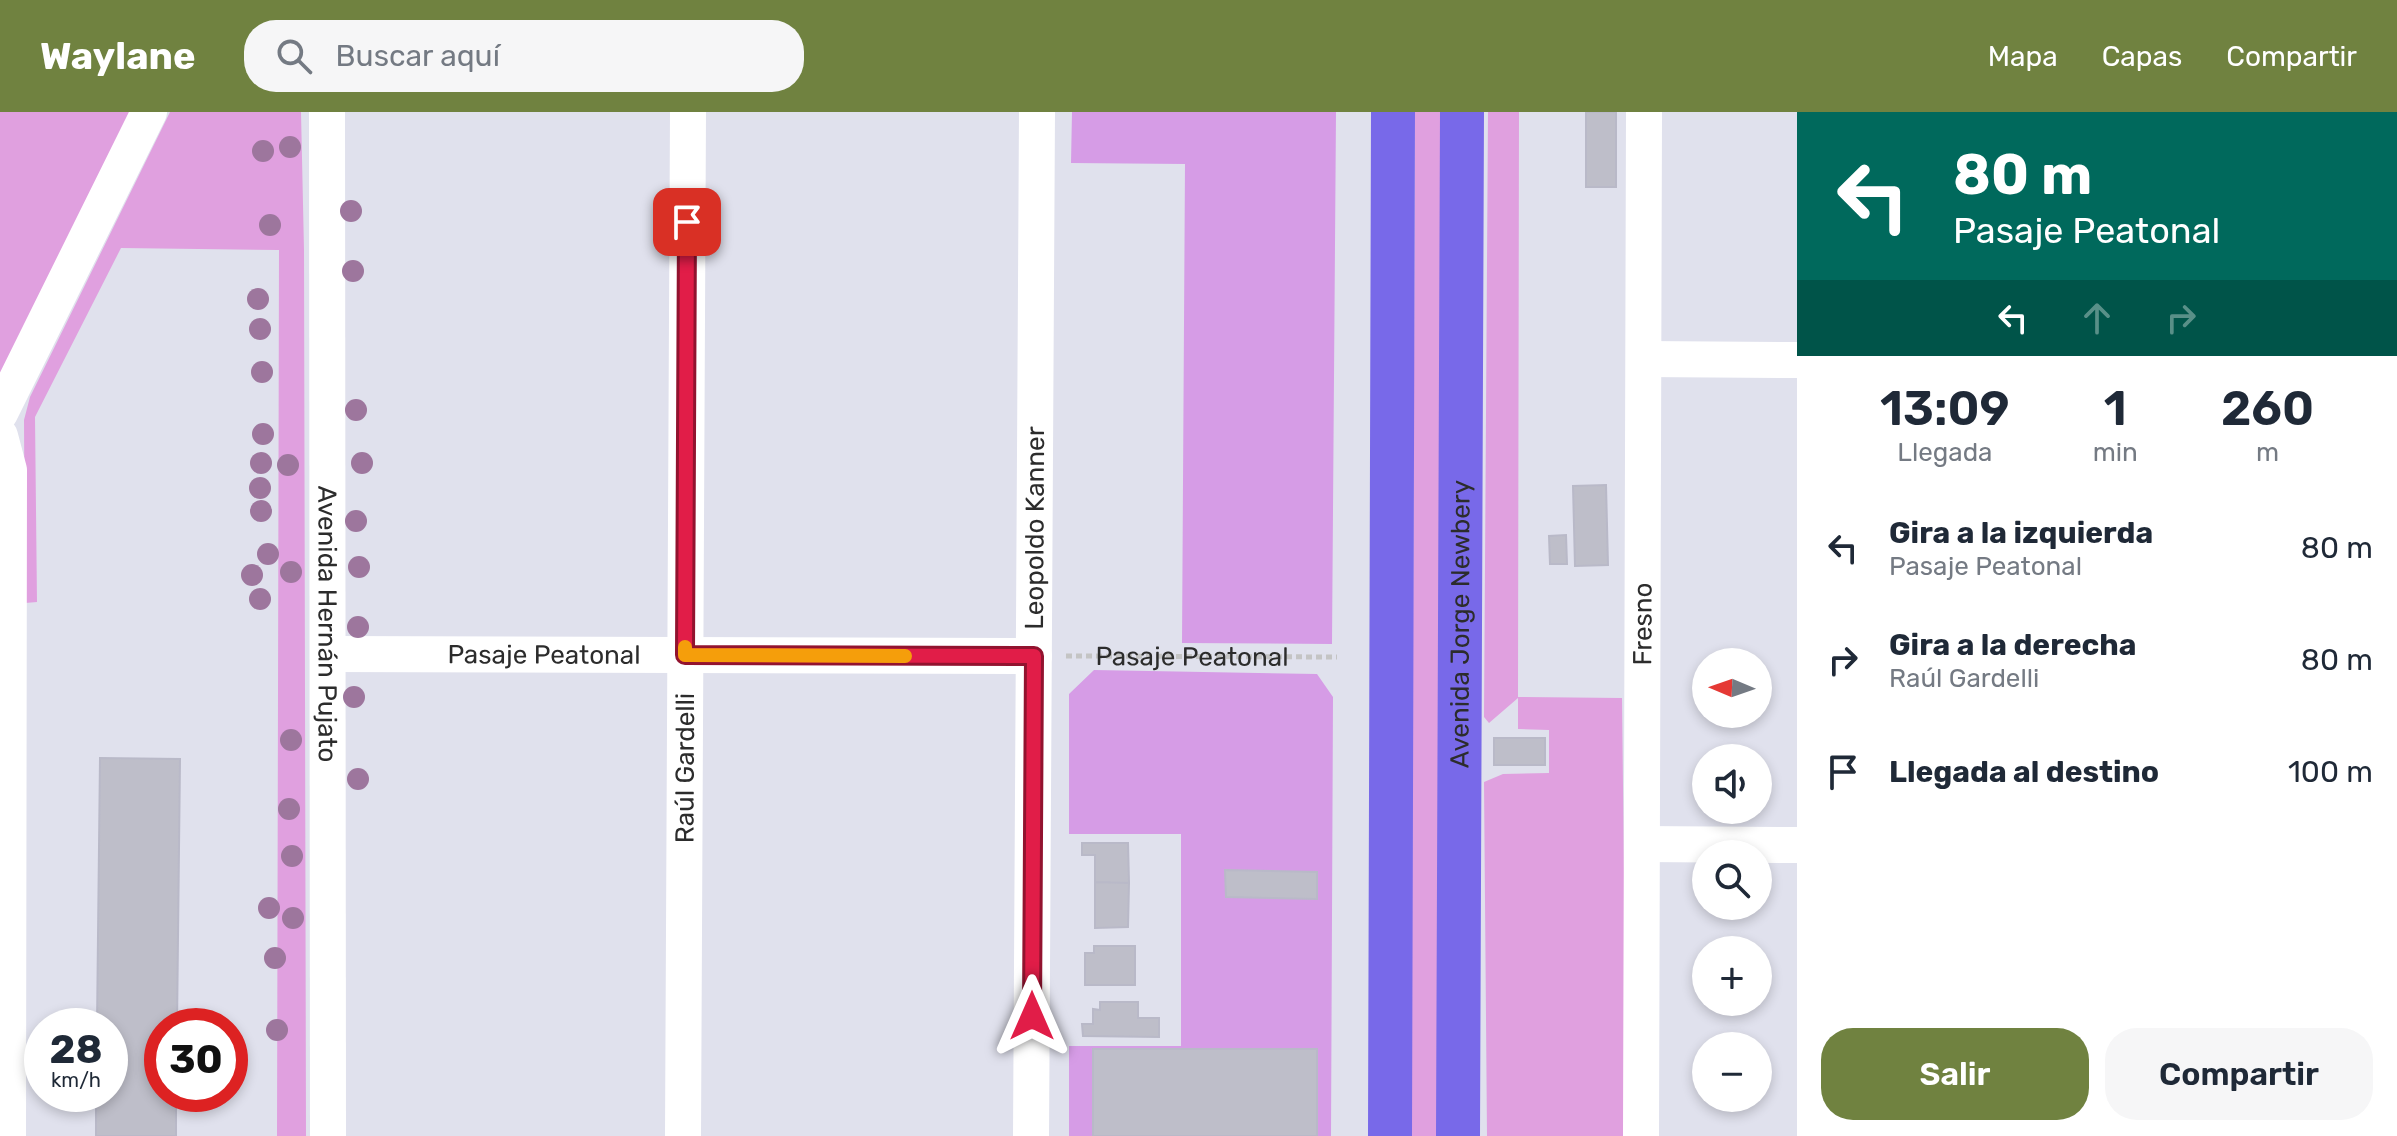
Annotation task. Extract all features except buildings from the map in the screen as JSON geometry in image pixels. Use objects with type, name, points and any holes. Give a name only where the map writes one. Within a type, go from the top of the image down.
[{"type":"main road","points":[[1390,1136],[1393,112]]},
{"type":"main road","name":"Avenida Jorge Newbery","points":[[1458,1136],[1462,112]]},
{"type":"street","points":[[0,413],[149,112]]},
{"type":"street","name":"Avenida Hernán Pujato","points":[[327,112],[328,1136]]},
{"type":"street","name":"Raúl Gardelli","points":[[683,1136],[688,112]]},
{"type":"street","name":"Leopoldo Kanner","points":[[1031,1136],[1037,112]]},
{"type":"street","name":"Fresno","points":[[1641,1136],[1644,112]]},
{"type":"street","points":[[1644,359],[1797,360]]},
{"type":"street","points":[[0,436],[9,470],[4,582],[8,1136]]},
{"type":"street","name":"Pasaje Peatonal","points":[[328,654],[1034,656]]},
{"type":"street","points":[[1642,844],[1797,845]]},
{"type":"path","name":"Pasaje Peatonal","points":[[1034,656],[1337,657]]},
{"type":"shaded area","points":[[0,112],[136,112],[0,390]]},
{"type":"shaded area","points":[[170,112],[301,112],[306,1136],[277,1136],[279,250],[121,248],[35,417],[37,602],[25,603],[24,420],[30,397]]},
{"type":"shaded area","points":[[1072,112],[1336,112],[1332,644],[1182,643],[1185,164],[1071,163]]},
{"type":"shaded area","points":[[1415,112],[1444,112],[1442,1136],[1411,1136]]},
{"type":"shaded area","points":[[1488,112],[1519,112],[1518,697],[1622,698],[1627,1136],[1487,1136],[1484,782],[1503,774],[1549,773],[1549,730],[1518,729],[1518,698],[1489,723],[1484,717]]},
{"type":"shaded area","points":[[1094,670],[1317,674],[1333,697],[1331,1136],[1069,1136],[1069,1046],[1181,1046],[1181,834],[1069,834],[1069,694]]},
{"type":"slow traffic","points":[[685,647],[685,655],[905,656]]},
{"type":"route","points":[[687,222],[685,655],[1034,656],[1032,1016]]}]
